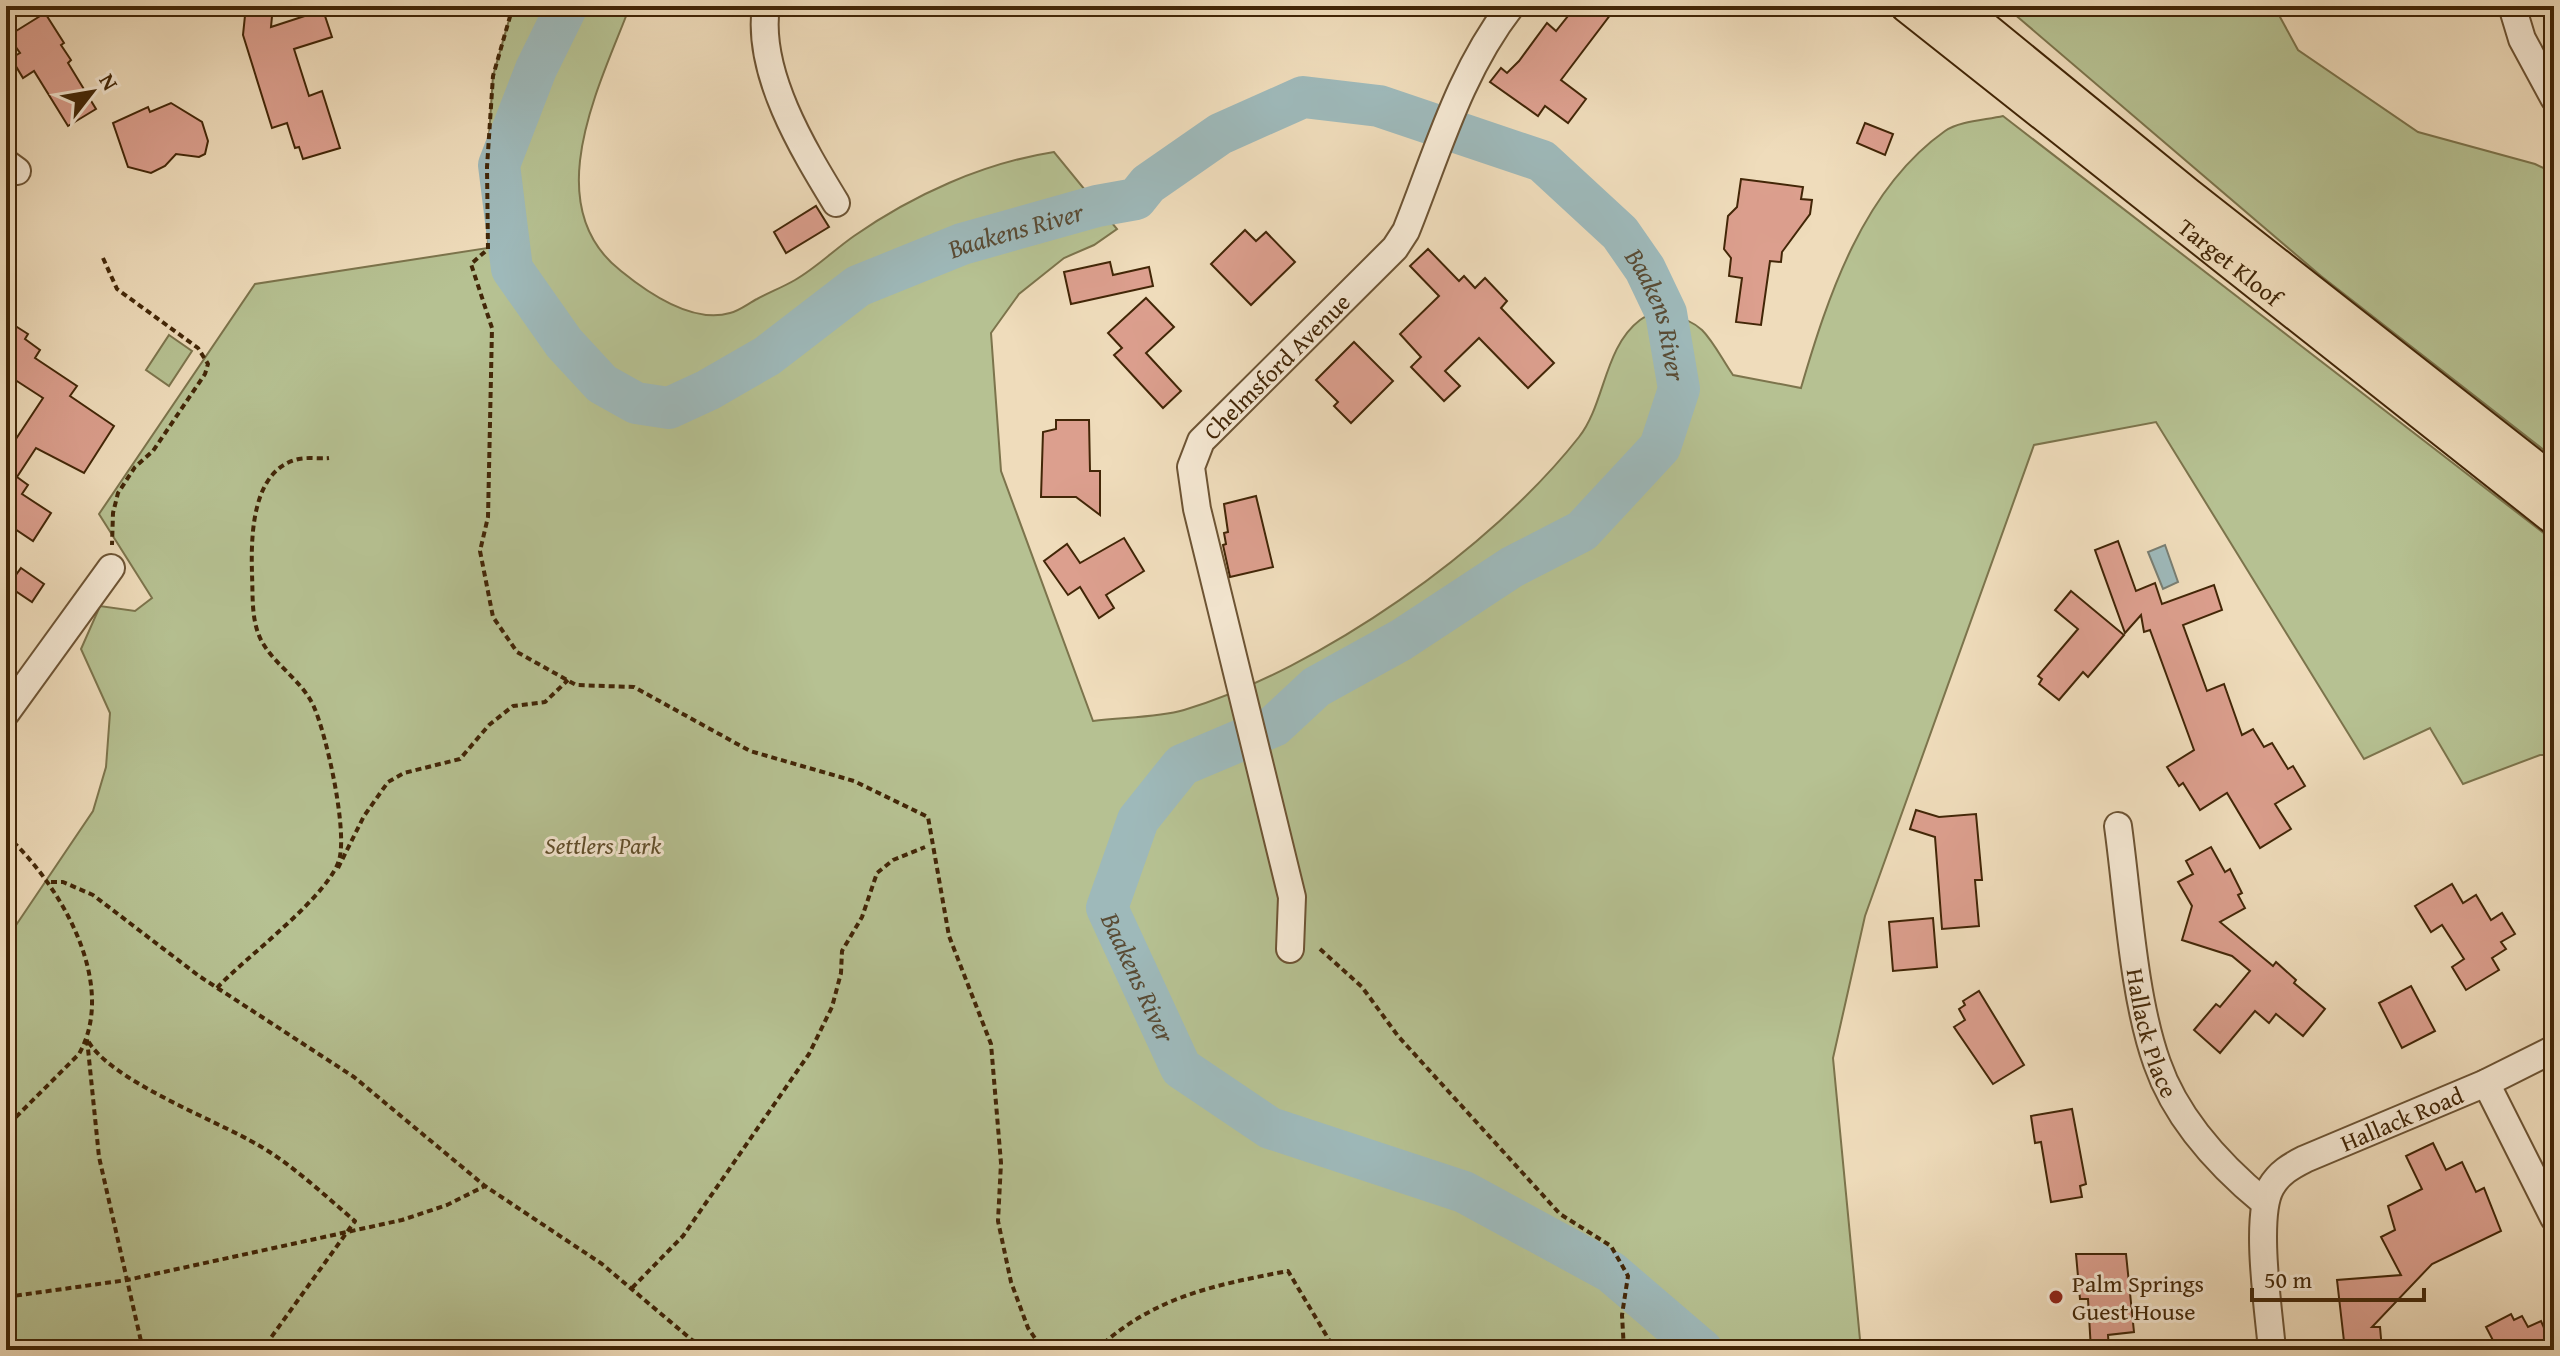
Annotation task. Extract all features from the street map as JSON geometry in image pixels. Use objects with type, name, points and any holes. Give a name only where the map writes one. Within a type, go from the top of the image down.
[{"type":"main road","name":"Target Kloof","points":[[1907,6],[1959,20],[2199,203],[2554,482]]},
{"type":"main road","name":"Target Kloof","points":[[1959,20],[2554,518]]},
{"type":"street","points":[[766,6],[765,30],[770,66],[799,143],[836,203]]},
{"type":"street","name":"Chelmsford Avenue","points":[[1290,949],[1292,897],[1194,495],[1191,467],[1195,453],[1238,404],[1395,248],[1406,231],[1459,91],[1483,44],[1511,6]]},
{"type":"street","points":[[2512,6],[2522,39],[2554,98]]},
{"type":"street","points":[[6,713],[111,568]]},
{"type":"street","name":"Hallack Place","points":[[2118,826],[2144,1017],[2157,1063],[2182,1114],[2237,1180],[2265,1203]]},
{"type":"street","name":"Hallack Road","points":[[2265,1203],[2272,1187],[2293,1165],[2486,1083],[2554,1049]]},
{"type":"street","points":[[2486,1083],[2554,1218]]},
{"type":"street","points":[[2265,1203],[2272,1350]]},
{"type":"path","points":[[513,6],[493,76],[487,167],[488,249],[471,264],[492,328],[488,517],[480,551],[493,617],[517,652],[576,685],[634,687],[750,751],[854,781],[928,817],[949,936],[991,1044],[1001,1163],[998,1221],[1011,1282],[1028,1328],[1043,1350]]},
{"type":"path","points":[[103,258],[117,289],[198,348],[208,364],[205,374],[153,451],[135,467],[118,493],[113,513],[111,568]]},
{"type":"path","points":[[329,458],[297,459],[279,470],[263,492],[253,514],[252,599],[262,641],[302,686],[321,728],[334,783],[341,853],[337,870]]},
{"type":"path","points":[[217,988],[236,967],[282,928],[337,870],[364,816],[388,782],[404,773],[460,759],[489,725],[513,706],[545,702],[568,680]]},
{"type":"path","points":[[6,835],[51,882],[74,922],[83,953],[91,998],[87,1039],[99,1157],[143,1350]]},
{"type":"path","points":[[632,1288],[683,1236],[809,1054],[832,1007],[841,973],[842,951],[862,917],[877,873],[893,860],[925,847]]},
{"type":"path","points":[[51,882],[63,882],[93,895],[144,937],[217,988],[354,1077],[485,1186],[632,1288],[692,1340],[714,1350]]},
{"type":"path","points":[[1320,949],[1362,987],[1398,1036],[1560,1214],[1611,1246],[1628,1276],[1622,1315],[1624,1350]]},
{"type":"path","points":[[6,1127],[57,1079],[87,1039]]},
{"type":"path","points":[[87,1039],[100,1055],[163,1097],[261,1146],[355,1221],[262,1350]]},
{"type":"path","points":[[6,1297],[127,1280],[422,1216],[485,1186]]},
{"type":"path","points":[[1096,1350],[1163,1302],[1222,1284],[1288,1271],[1335,1350]]},
{"type":"path","points":[[690,1350],[692,1340]]},
{"type":"green space","name":"Settlers Park","points":[[513,6],[630,6],[604,71],[583,143],[579,178],[582,213],[596,244],[621,271],[657,297],[686,310],[716,315],[737,311],[803,275],[854,236],[924,194],[975,173],[1027,157],[1054,152],[1117,229],[1094,245],[1064,258],[1019,294],[991,333],[1001,471],[1093,721],[1173,713],[1236,691],[1291,666],[1400,600],[1499,521],[1579,437],[1588,424],[1619,345],[1628,331],[1647,316],[1663,314],[1696,325],[1733,375],[1801,388],[1823,317],[1852,247],[1892,183],[1916,155],[1945,131],[1965,123],[2003,116],[2554,541],[2554,755],[2540,755],[2463,784],[2430,728],[2364,759],[2156,422],[2034,445],[1865,916],[1833,1058],[1861,1350],[6,1350],[6,940],[93,811],[106,767],[110,713],[81,649],[100,606],[135,611],[152,598],[99,514],[255,284],[488,248],[487,167],[493,76]]},
{"type":"green space","points":[[2019,6],[2274,6],[2298,50],[2418,132],[2535,164],[2554,173],[2554,458],[2321,276],[2013,13]]},
{"type":"green space","points":[[169,335],[192,351],[169,386],[146,370]]},
{"type":"water","points":[[2165,545],[2178,582],[2163,589],[2148,552]]},
{"type":"building","points":[[246,6],[273,6],[271,27],[323,10],[332,37],[294,49],[309,96],[322,91],[340,148],[303,159],[299,147],[295,148],[287,123],[272,128],[243,35]]},
{"type":"building","points":[[1576,6],[1617,6],[1561,80],[1586,99],[1568,123],[1545,106],[1538,116],[1490,82],[1501,68],[1507,73],[1519,61],[1547,23],[1556,31]]},
{"type":"building","points":[[45,13],[64,43],[61,45],[71,60],[68,63],[96,109],[68,126],[34,71],[23,78],[11,58],[20,53],[8,36]]},
{"type":"building","points":[[171,103],[202,122],[208,141],[205,154],[199,157],[176,154],[165,166],[151,173],[128,167],[113,123],[148,107],[150,112]]},
{"type":"building","points":[[1865,123],[1893,134],[1885,155],[1857,143]]},
{"type":"building","points":[[1741,179],[1803,187],[1801,199],[1812,200],[1810,214],[1782,252],[1781,262],[1770,261],[1761,325],[1736,322],[1742,278],[1729,276],[1731,258],[1724,249],[1728,216],[1737,207]]},
{"type":"building","points":[[816,206],[829,227],[786,253],[774,232]]},
{"type":"building","points":[[1245,230],[1256,241],[1266,232],[1295,262],[1251,305],[1211,264]]},
{"type":"building","points":[[1428,249],[1459,281],[1464,276],[1475,288],[1485,278],[1507,301],[1501,308],[1554,363],[1528,388],[1479,338],[1445,371],[1460,386],[1444,401],[1411,367],[1421,357],[1400,334],[1439,296],[1410,266]]},
{"type":"building","points":[[1110,262],[1113,275],[1149,267],[1153,286],[1071,304],[1064,272]]},
{"type":"building","points":[[1146,298],[1174,327],[1146,353],[1181,391],[1163,408],[1114,355],[1122,348],[1108,333]]},
{"type":"building","points":[[6,320],[28,334],[25,339],[40,350],[35,358],[77,386],[70,396],[114,426],[84,473],[36,448],[17,477],[28,485],[22,494],[51,513],[33,541],[6,523],[6,454],[43,398],[6,374]]},
{"type":"building","points":[[1354,342],[1393,381],[1351,423],[1334,406],[1338,402],[1316,380]]},
{"type":"building","points":[[1056,420],[1089,420],[1090,471],[1100,471],[1100,515],[1076,497],[1041,497],[1043,432],[1056,429]]},
{"type":"building","points":[[1256,496],[1273,567],[1230,577],[1223,545],[1226,544],[1224,533],[1228,532],[1224,504]]},
{"type":"building","points":[[1124,538],[1144,571],[1106,595],[1114,608],[1099,618],[1080,587],[1068,595],[1044,561],[1067,544],[1080,563]]},
{"type":"building","points":[[2118,541],[2136,591],[2155,583],[2162,604],[2214,585],[2222,610],[2183,625],[2207,691],[2224,684],[2242,735],[2253,729],[2264,747],[2272,743],[2288,769],[2293,766],[2305,786],[2275,804],[2291,829],[2260,848],[2227,793],[2200,810],[2183,783],[2179,786],[2167,767],[2194,750],[2150,630],[2144,632],[2141,615],[2125,633],[2095,550]]},
{"type":"building","points":[[21,568],[44,584],[32,602],[8,586]]},
{"type":"building","points":[[2071,591],[2124,635],[2088,677],[2083,672],[2059,700],[2039,684],[2042,679],[2038,676],[2078,629],[2055,610]]},
{"type":"building","points":[[1916,810],[1939,817],[1976,814],[1982,880],[1975,880],[1979,926],[1942,929],[1935,837],[1910,829]]},
{"type":"building","points":[[2211,847],[2225,872],[2230,869],[2242,893],[2238,895],[2245,908],[2220,922],[2273,966],[2276,962],[2296,980],[2294,983],[2325,1009],[2303,1036],[2276,1014],[2269,1023],[2255,1011],[2220,1053],[2194,1030],[2216,1004],[2220,1007],[2250,971],[2232,956],[2182,940],[2192,906],[2178,882],[2193,874],[2186,861]]},
{"type":"building","points":[[2452,884],[2463,903],[2476,895],[2491,920],[2502,913],[2515,934],[2501,942],[2506,949],[2492,958],[2499,970],[2466,990],[2452,967],[2464,959],[2442,925],[2431,932],[2415,906]]},
{"type":"building","points":[[1933,918],[1937,967],[1893,971],[1889,922]]},
{"type":"building","points":[[2411,986],[2435,1031],[2402,1048],[2379,1003]]},
{"type":"building","points":[[1979,991],[2024,1065],[1993,1084],[1954,1027],[1965,1020],[1959,1009],[1965,1005],[1963,1001]]},
{"type":"building","points":[[2072,1109],[2086,1184],[2080,1186],[2082,1197],[2051,1202],[2041,1142],[2035,1143],[2031,1116]]},
{"type":"building","points":[[2433,1143],[2446,1170],[2462,1162],[2476,1192],[2484,1188],[2501,1231],[2432,1264],[2372,1327],[2380,1327],[2382,1350],[2345,1350],[2337,1280],[2401,1275],[2381,1237],[2395,1230],[2388,1206],[2422,1189],[2406,1156]]},
{"type":"building","points":[[2076,1254],[2126,1254],[2134,1332],[2108,1335],[2109,1350],[2091,1350],[2088,1299],[2080,1299]]},
{"type":"building","points":[[2511,1314],[2514,1320],[2522,1316],[2528,1327],[2541,1321],[2554,1350],[2498,1350],[2486,1327]]},
{"type":"waterway","name":"Baakens River","points":[[567,6],[536,69],[499,165],[512,269],[564,343],[602,384],[636,403],[669,408],[708,390],[767,356],[858,286],[962,244],[1097,206],[1136,199],[1148,184],[1220,134],[1303,97],[1379,106],[1542,161],[1620,233],[1645,269],[1666,313],[1679,389],[1660,447],[1582,531],[1512,567],[1401,640],[1316,687],[1274,726],[1182,765],[1138,820],[1107,908],[1181,1068],[1270,1128],[1464,1192],[1611,1272],[1702,1350]]},
{"type":"place","name":"Palm Springs Guest House","points":[[2056,1297]]}]
